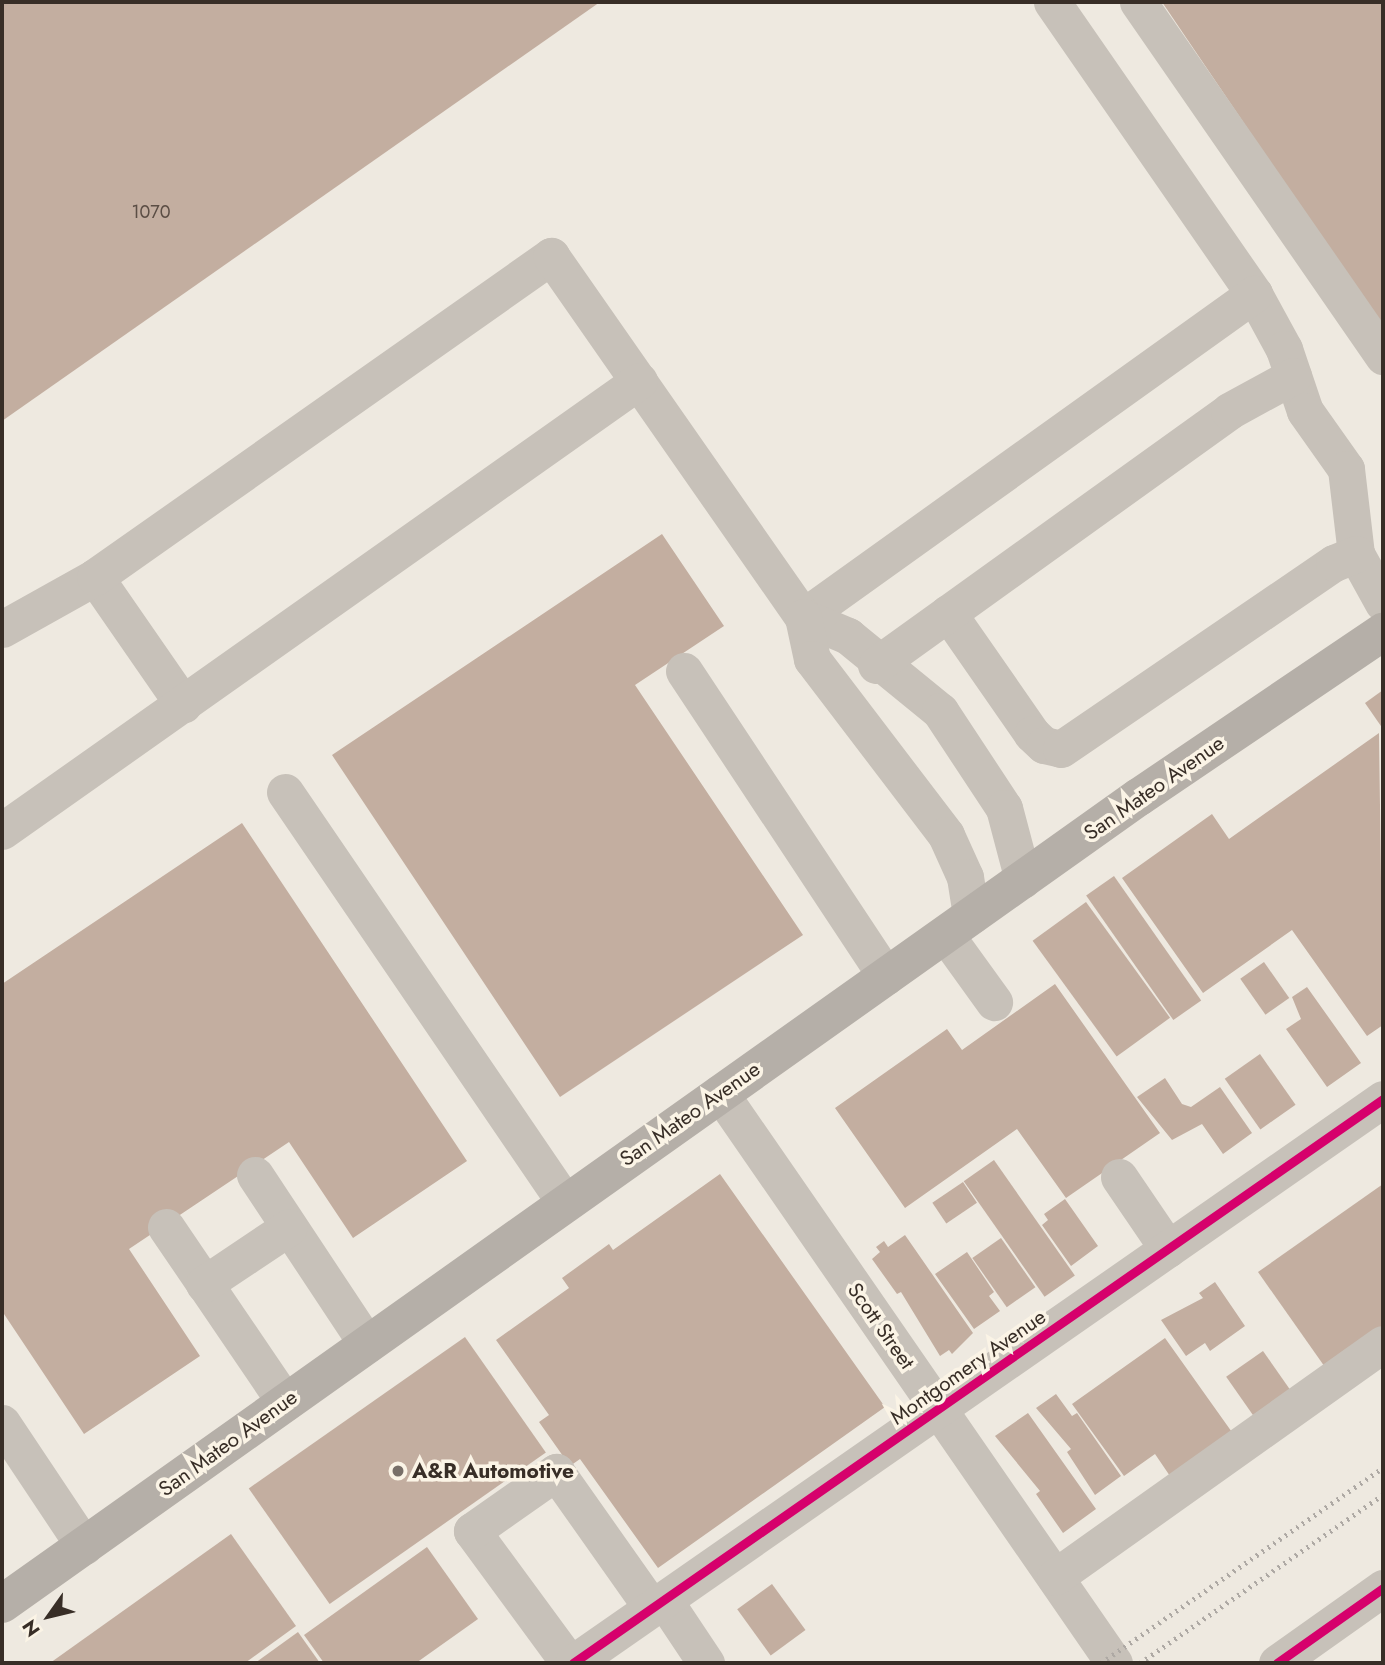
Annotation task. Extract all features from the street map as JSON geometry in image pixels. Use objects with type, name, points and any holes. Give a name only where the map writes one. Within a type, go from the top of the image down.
[{"type":"main road","name":"San Mateo Avenue","points":[[2,1604],[958,925],[1383,632]]},
{"type":"street","points":[[1052,2],[1254,294],[1293,376],[1305,411],[1346,469],[1356,554],[1383,603]]},
{"type":"street","points":[[1138,2],[1383,356]]},
{"type":"street","points":[[2,629],[95,577],[551,256],[803,617],[812,659],[946,835],[965,877],[958,925],[995,1002]]},
{"type":"street","points":[[803,617],[1254,294]]},
{"type":"street","points":[[876,665],[1229,411],[1293,376]]},
{"type":"street","points":[[2,831],[639,381]]},
{"type":"street","points":[[948,613],[1032,734],[1044,745],[1061,749],[1334,563],[1356,554]]},
{"type":"street","points":[[95,577],[183,704]]},
{"type":"street","points":[[803,617],[848,636],[876,665],[940,711],[991,784],[1015,838],[1023,880]]},
{"type":"street","points":[[684,671],[886,976]]},
{"type":"street","points":[[285,792],[565,1203]]},
{"type":"street","name":"Scott Street","points":[[720,1093],[1114,1663]]},
{"type":"street","name":"Montgomery Avenue","points":[[571,1663],[1383,1099]]},
{"type":"street","points":[[255,1175],[367,1344]]},
{"type":"street","points":[[1119,1177],[1168,1249]]},
{"type":"street","points":[[166,1227],[285,1402]]},
{"type":"street","points":[[204,1284],[289,1227]]},
{"type":"street","points":[[1055,1577],[1383,1344]]},
{"type":"street","points":[[2,1423],[84,1546]]},
{"type":"street","points":[[571,1663],[472,1531],[556,1472],[706,1663]]},
{"type":"street","points":[[1277,1663],[1383,1588]]},
{"type":"building","points":[[2,2],[600,2],[2,421]]},
{"type":"building","points":[[1162,2],[1383,2],[1383,329]]},
{"type":"building","points":[[662,534],[724,626],[635,685],[803,935],[560,1097],[332,755]]},
{"type":"building","points":[[1383,690],[1383,729],[1365,703]]},
{"type":"building","points":[[1379,733],[1383,1025],[1367,1036],[1292,930],[1203,993],[1122,878],[1212,814],[1229,839]]},
{"type":"building","points":[[242,823],[467,1161],[353,1238],[289,1142],[129,1249],[200,1356],[84,1434],[2,1311],[2,984]]},
{"type":"building","points":[[1114,876],[1201,1001],[1173,1020],[1086,896]]},
{"type":"building","points":[[1086,902],[1170,1018],[1117,1056],[1033,941]]},
{"type":"building","points":[[1264,962],[1289,998],[1265,1015],[1240,979]]},
{"type":"building","points":[[1055,984],[1160,1133],[1066,1198],[1017,1129],[905,1208],[835,1108],[947,1029],[962,1050]]},
{"type":"building","points":[[1307,987],[1361,1063],[1327,1087],[1286,1029],[1301,1019],[1292,997]]},
{"type":"building","points":[[1260,1054],[1296,1105],[1260,1129],[1225,1079]]},
{"type":"building","points":[[1165,1078],[1182,1104],[1191,1107],[1220,1087],[1252,1133],[1223,1154],[1202,1124],[1172,1140],[1137,1097]]},
{"type":"building","points":[[994,1160],[1075,1276],[1045,1297],[964,1181]]},
{"type":"building","points":[[720,1174],[885,1407],[658,1568],[580,1459],[570,1466],[539,1422],[549,1415],[496,1340],[569,1288],[562,1278],[609,1244],[613,1250]]},
{"type":"building","points":[[963,1182],[977,1203],[946,1223],[932,1203]]},
{"type":"building","points":[[1383,1184],[1383,1330],[1327,1370],[1258,1272]]},
{"type":"building","points":[[1065,1199],[1098,1246],[1071,1266],[1042,1225],[1048,1220],[1044,1214]]},
{"type":"building","points":[[905,1235],[973,1333],[952,1354],[949,1350],[940,1356],[901,1292],[897,1294],[872,1259],[880,1252],[876,1247],[884,1241],[888,1247]]},
{"type":"building","points":[[1001,1238],[1035,1287],[1007,1307],[972,1258]]},
{"type":"building","points":[[967,1252],[994,1292],[989,1296],[1000,1311],[974,1329],[935,1274]]},
{"type":"building","points":[[1215,1282],[1245,1326],[1210,1351],[1205,1343],[1186,1356],[1161,1320],[1203,1298],[1199,1293]]},
{"type":"building","points":[[465,1337],[546,1453],[330,1604],[249,1488]]},
{"type":"building","points":[[1165,1338],[1234,1435],[1172,1479],[1155,1454],[1124,1476],[1072,1404]]},
{"type":"building","points":[[1263,1351],[1290,1390],[1253,1415],[1226,1377]]},
{"type":"building","points":[[1056,1394],[1072,1416],[1077,1413],[1121,1476],[1095,1495],[1067,1452],[1071,1449],[1036,1408]]},
{"type":"building","points":[[1028,1413],[1096,1509],[1063,1533],[1036,1494],[1040,1491],[995,1436]]},
{"type":"building","points":[[231,1534],[296,1626],[245,1663],[50,1663]]},
{"type":"building","points":[[427,1547],[478,1619],[416,1663],[324,1663],[304,1635]]},
{"type":"building","points":[[772,1584],[806,1630],[771,1655],[737,1609]]},
{"type":"building","points":[[298,1632],[320,1663],[255,1663]]},
{"type":"railway","points":[[1101,1663],[1383,1468]]},
{"type":"railway","points":[[1140,1663],[1383,1495]]},
{"type":"cycle path","points":[[573,1663],[1383,1099]]},
{"type":"cycle path","points":[[1277,1663],[1383,1588]]},
{"type":"place","name":"A&R Automotive","points":[[398,1471]]}]
